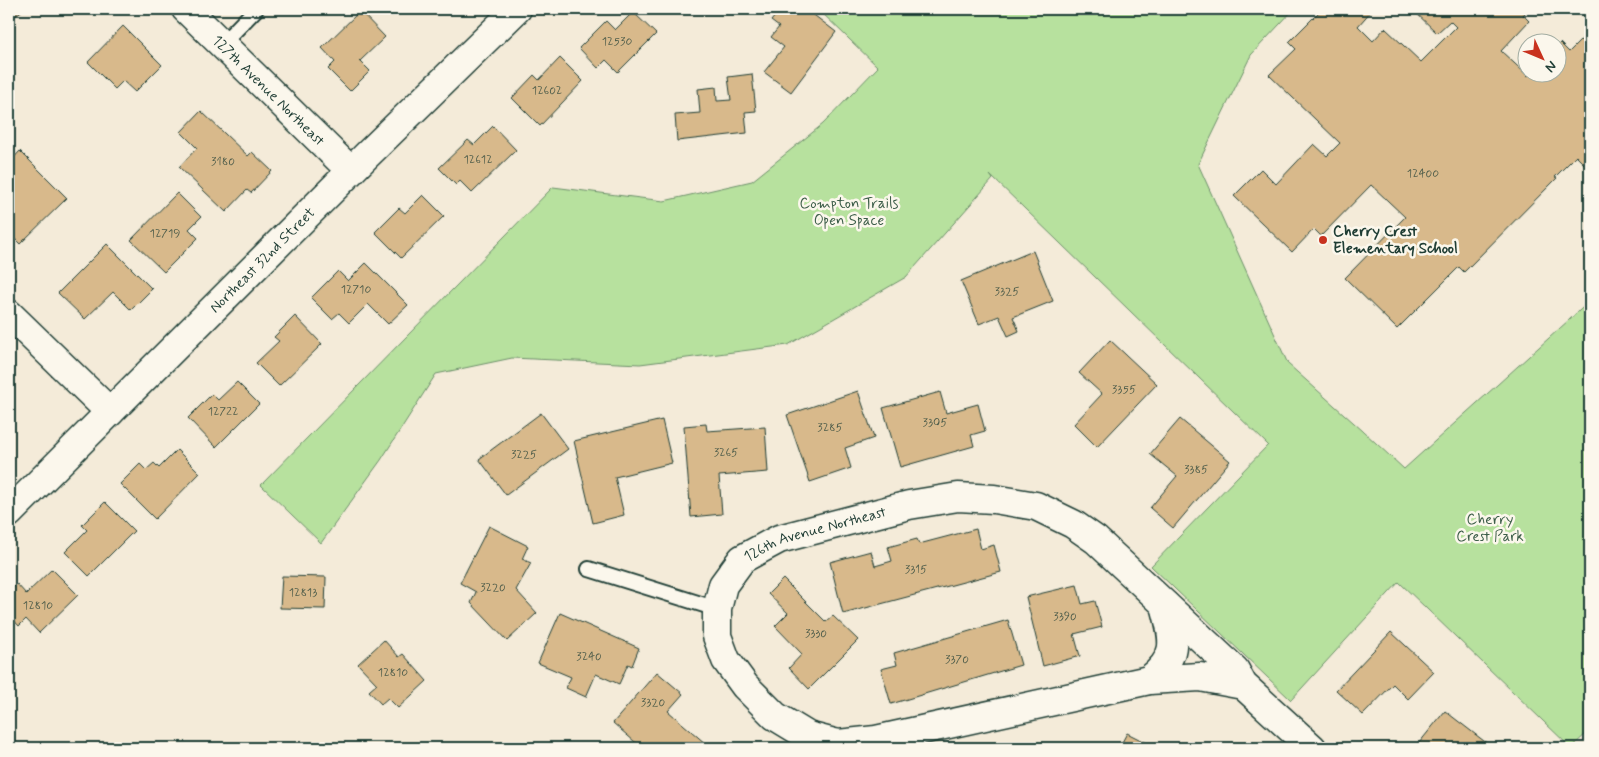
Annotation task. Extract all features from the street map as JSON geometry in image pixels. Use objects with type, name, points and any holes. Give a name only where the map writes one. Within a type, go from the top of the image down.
[{"type":"street","name":"127th Avenue Northeast","points":[[186,9],[351,172]]},
{"type":"street","name":"Northeast 32nd Street","points":[[9,513],[517,9]]},
{"type":"street","points":[[9,314],[110,412]]},
{"type":"street","name":"126th Avenue Northeast","points":[[1243,685],[1200,677],[1148,680],[876,740],[838,744],[808,736],[775,716],[745,686],[726,660],[717,636],[717,609],[723,585],[742,559],[779,539],[908,505],[958,497],[994,499],[1036,506],[1073,524],[1096,540],[1235,670],[1243,685],[1312,748]]},
{"type":"street","points":[[1148,680],[1163,669],[1171,652],[1173,634],[1165,606]]},
{"type":"lane","points":[[222,44],[256,9]]},
{"type":"lane","points":[[589,569],[717,609]]},
{"type":"green space","points":[[818,9],[1294,9],[1251,55],[1198,164],[1288,364],[1404,469],[1590,301],[1590,730],[1571,748],[1399,582],[1291,700],[1151,566],[1268,445],[990,175],[993,179],[906,277],[788,345],[640,364],[512,358],[436,374],[381,460],[321,543],[261,485],[553,187],[664,201],[752,181],[823,124],[878,67]]},
{"type":"building","points":[[10,9],[24,9],[15,16]]},
{"type":"building","points":[[385,9],[400,9],[392,16]]},
{"type":"building","points":[[781,9],[806,9],[836,32],[791,92],[764,72],[784,47],[771,37],[779,27],[771,21]]},
{"type":"building","points":[[1322,9],[1371,9],[1358,26],[1373,41],[1385,28],[1421,62],[1456,27],[1450,21],[1437,33],[1412,9],[1529,9],[1523,15],[1529,21],[1519,32],[1516,32],[1516,35],[1501,51],[1516,65],[1516,82],[1566,82],[1566,49],[1569,52],[1586,35],[1590,40],[1590,157],[1584,164],[1576,156],[1555,177],[1557,178],[1464,272],[1459,267],[1397,329],[1345,278],[1405,217],[1371,185],[1321,236],[1314,229],[1292,252],[1234,196],[1261,169],[1276,184],[1314,144],[1327,156],[1340,143],[1269,75],[1296,49],[1289,42]]},
{"type":"building","points":[[360,11],[385,37],[360,61],[370,71],[350,91],[328,69],[335,62],[322,48]]},
{"type":"building","points":[[633,12],[656,34],[618,72],[606,60],[598,68],[579,48],[606,21],[615,30]]},
{"type":"building","points":[[123,26],[162,65],[135,92],[123,81],[115,89],[88,62]]},
{"type":"building","points":[[560,58],[583,81],[540,126],[512,98],[534,75],[539,80]]},
{"type":"building","points":[[752,74],[756,111],[745,112],[747,133],[677,141],[675,115],[700,113],[698,89],[716,87],[717,101],[731,100],[728,77]]},
{"type":"building","points":[[201,111],[248,156],[252,152],[272,171],[251,193],[247,190],[226,212],[179,167],[197,148],[181,132]]},
{"type":"building","points":[[493,126],[516,150],[472,193],[460,181],[456,185],[439,168],[468,140],[474,145]]},
{"type":"building","points":[[20,151],[67,198],[20,244],[9,233],[9,213],[15,207],[9,201],[9,163]]},
{"type":"building","points":[[177,193],[201,217],[189,229],[198,238],[164,272],[131,240]]},
{"type":"building","points":[[423,195],[444,216],[401,258],[375,232],[399,208],[405,213]]},
{"type":"building","points":[[107,244],[152,289],[131,310],[113,292],[85,319],[58,293]]},
{"type":"building","points":[[1033,251],[1053,301],[1013,317],[1019,331],[1008,336],[999,316],[979,324],[961,281]]},
{"type":"building","points":[[366,263],[408,305],[388,324],[368,304],[349,323],[339,313],[332,319],[311,298],[338,271],[348,281]]},
{"type":"building","points":[[295,316],[322,344],[279,386],[256,363],[279,341],[274,337]]},
{"type":"building","points":[[1110,340],[1157,384],[1097,447],[1074,424],[1102,394],[1079,373]]},
{"type":"building","points":[[237,382],[259,404],[216,447],[188,418],[212,394],[218,400]]},
{"type":"building","points":[[858,391],[874,438],[845,448],[851,468],[810,482],[787,415]]},
{"type":"building","points":[[940,392],[946,413],[978,404],[985,431],[971,435],[974,446],[900,467],[883,408]]},
{"type":"building","points":[[541,413],[568,449],[506,495],[479,459]]},
{"type":"building","points":[[1180,419],[1230,461],[1173,528],[1150,508],[1177,476],[1150,454]]},
{"type":"building","points":[[662,420],[672,463],[615,477],[624,515],[593,523],[574,441]]},
{"type":"building","points":[[706,424],[707,431],[765,427],[768,472],[719,476],[722,514],[691,517],[684,426]]},
{"type":"building","points":[[177,450],[200,473],[155,519],[120,484],[140,464],[146,470],[154,463],[159,468]]},
{"type":"building","points":[[105,502],[134,531],[89,576],[65,552],[87,530],[82,525]]},
{"type":"building","points":[[489,526],[528,546],[522,559],[531,563],[516,590],[537,613],[507,641],[471,603],[476,592],[460,583]]},
{"type":"building","points":[[976,529],[981,549],[994,545],[1001,572],[843,614],[830,562],[871,551],[875,566],[892,561],[888,547],[917,539],[919,544]]},
{"type":"building","points":[[52,569],[78,595],[39,633],[26,619],[19,626],[9,615],[9,592],[17,584],[26,594]]},
{"type":"building","points":[[282,576],[326,577],[325,609],[280,608]]},
{"type":"building","points":[[783,579],[826,622],[833,616],[858,640],[809,689],[789,668],[802,654],[775,626],[788,613],[768,594]]},
{"type":"building","points":[[1077,585],[1082,604],[1095,601],[1102,627],[1074,634],[1080,656],[1043,666],[1026,597]]},
{"type":"building","points":[[560,613],[639,648],[632,666],[628,664],[619,684],[596,674],[586,697],[566,688],[571,677],[538,663]]},
{"type":"building","points":[[1008,620],[1021,665],[891,704],[881,669],[897,665],[894,653]]},
{"type":"building","points":[[1391,632],[1434,672],[1408,699],[1393,684],[1363,715],[1336,690]]},
{"type":"building","points":[[384,640],[399,657],[403,654],[427,681],[398,708],[388,698],[381,704],[369,691],[377,684],[358,664]]},
{"type":"building","points":[[9,642],[14,647],[9,652]]},
{"type":"building","points":[[657,672],[683,694],[668,711],[706,744],[702,748],[642,748],[613,723]]},
{"type":"building","points":[[1445,711],[1493,748],[1415,748]]},
{"type":"building","points":[[1127,733],[1157,748],[1119,748]]},
{"type":"building","points":[[1190,741],[1204,748],[1186,748]]},
{"type":"place","name":"Cherry Crest Elementary School","points":[[1323,240]]},
{"type":"park label","name":"Compton Trails Open Space","points":[[849,212]]},
{"type":"park label","name":"Cherry Crest Park","points":[[1490,528]]}]
